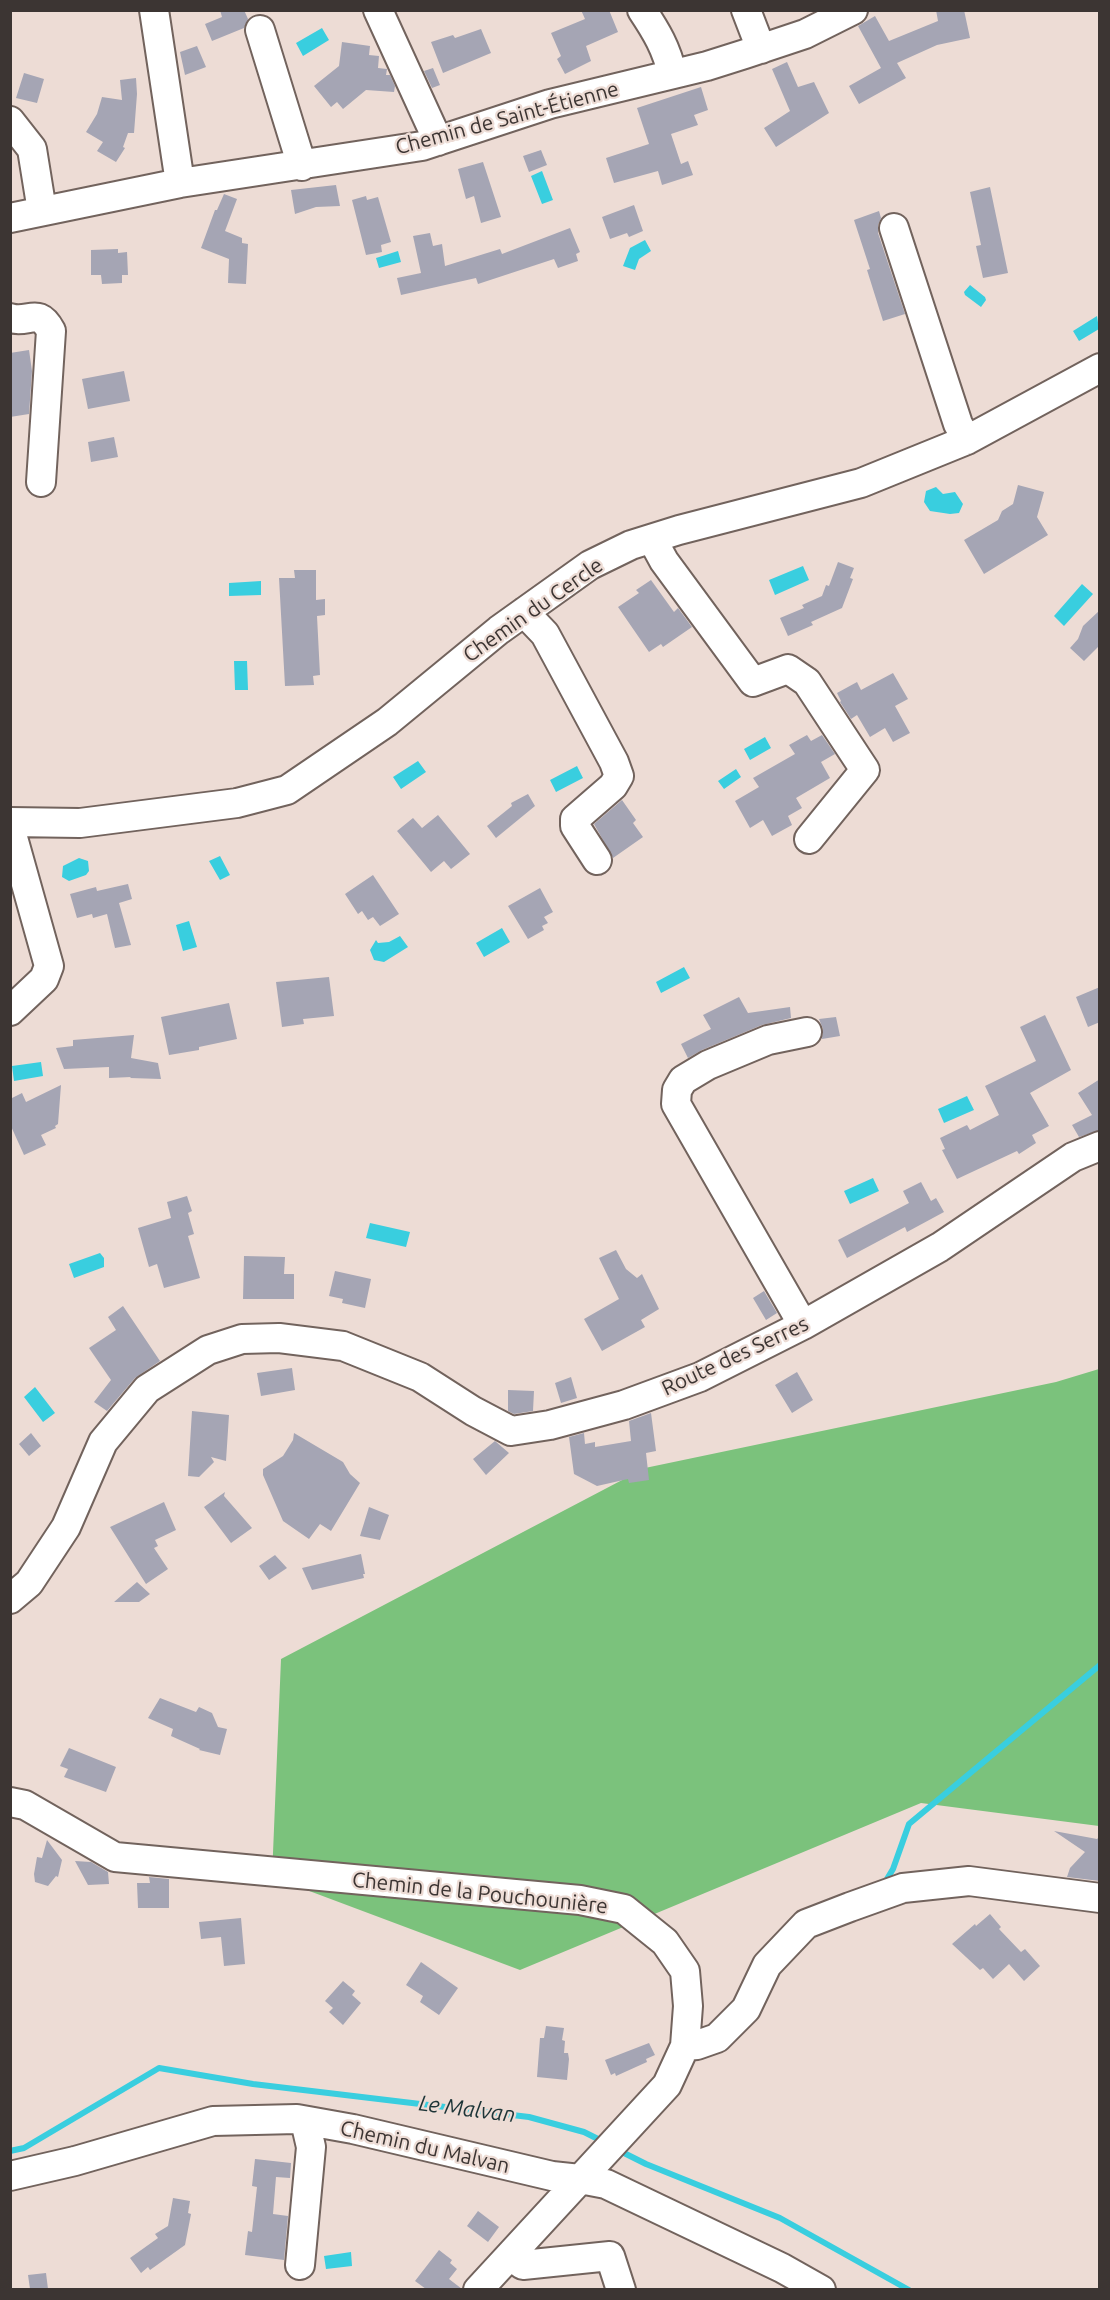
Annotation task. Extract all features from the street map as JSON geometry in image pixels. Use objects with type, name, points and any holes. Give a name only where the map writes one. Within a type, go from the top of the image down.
[{"type":"street","points":[[154,10],[180,183]]},
{"type":"street","points":[[378,10],[438,141]]},
{"type":"street","points":[[642,10],[658,34],[668,55],[672,74]]},
{"type":"street","points":[[746,10],[761,49]]},
{"type":"street","name":"Chemin de Saint-Étienne","points":[[10,218],[180,183],[422,146],[550,104],[761,49],[805,34],[853,10]]},
{"type":"street","points":[[260,30],[302,166]]},
{"type":"street","points":[[10,121],[32,149],[42,212]]},
{"type":"street","points":[[894,228],[958,424],[967,440]]},
{"type":"street","points":[[10,318],[36,316],[46,322],[51,331],[41,482]]},
{"type":"street","name":"Chemin du Cercle","points":[[10,822],[80,823],[237,803],[287,790],[387,722],[499,630],[590,566],[631,545],[679,530],[861,483],[967,440],[1100,368]]},
{"type":"street","points":[[652,539],[664,561],[753,682],[788,669],[807,682],[865,770],[809,839]]},
{"type":"street","points":[[524,612],[545,634],[614,762],[619,776],[613,786],[575,819],[575,826],[597,860]]},
{"type":"street","points":[[10,827],[49,966],[44,980],[10,1011]]},
{"type":"street","points":[[803,1325],[676,1104],[677,1090],[683,1080],[708,1065],[768,1040],[807,1032]]},
{"type":"street","name":"Route des Serres","points":[[10,1599],[29,1583],[66,1527],[103,1442],[147,1389],[208,1350],[242,1339],[279,1338],[343,1346],[420,1377],[473,1411],[511,1431],[550,1425],[624,1405],[700,1377],[803,1325],[940,1247],[1073,1157],[1100,1146]]},
{"type":"street","name":"Chemin de la Pouchounière","points":[[10,1802],[25,1804],[115,1857],[580,1900],[624,1909],[665,1942],[685,1971],[688,2006],[685,2046],[667,2085],[478,2289]]},
{"type":"street","points":[[685,2046],[697,2045],[717,2038],[746,2009],[767,1965],[806,1924],[860,1903],[903,1888],[969,1881],[1100,1898]]},
{"type":"street","name":"Chemin du Malvan","points":[[10,2176],[75,2161],[213,2121],[305,2121],[352,2129],[552,2176],[606,2184],[782,2268],[820,2289]]},
{"type":"street","points":[[300,2265],[311,2146],[305,2121]]},
{"type":"street","points":[[510,2256],[523,2265],[610,2256],[621,2289]]},
{"type":"green space","points":[[1099,1369],[1099,1826],[921,1803],[520,1970],[272,1877],[281,1659],[645,1468],[1056,1382]]},
{"type":"water","points":[[322,28],[329,40],[303,56],[296,43]]},
{"type":"water","points":[[542,171],[553,200],[542,204],[531,176]]},
{"type":"water","points":[[645,240],[651,251],[639,259],[635,270],[623,266],[630,248]]},
{"type":"water","points":[[398,251],[401,262],[379,268],[376,258]]},
{"type":"water","points":[[970,285],[985,297],[986,300],[981,307],[965,295],[964,292]]},
{"type":"water","points":[[1097,316],[1099,329],[1079,341],[1073,331]]},
{"type":"water","points":[[936,487],[943,494],[955,492],[963,504],[959,513],[930,511],[924,502],[926,491]]},
{"type":"water","points":[[803,566],[809,580],[775,595],[769,580]]},
{"type":"water","points":[[261,581],[261,595],[229,596],[229,583]]},
{"type":"water","points":[[1082,584],[1093,594],[1064,626],[1054,616]]},
{"type":"water","points":[[234,661],[247,661],[248,690],[235,690]]},
{"type":"water","points":[[765,737],[771,748],[750,760],[744,749]]},
{"type":"water","points":[[418,761],[426,772],[401,789],[393,777]]},
{"type":"water","points":[[577,766],[583,778],[556,792],[550,780]]},
{"type":"water","points":[[736,769],[741,777],[724,789],[718,781]]},
{"type":"water","points":[[220,856],[230,875],[220,880],[209,861]]},
{"type":"water","points":[[79,858],[88,861],[89,871],[86,875],[69,881],[62,877],[63,866]]},
{"type":"water","points":[[189,921],[197,947],[183,951],[176,925]]},
{"type":"water","points":[[502,928],[510,942],[484,957],[476,943]]},
{"type":"water","points":[[400,936],[408,947],[384,962],[374,960],[370,950],[376,940],[378,943],[389,942]]},
{"type":"water","points":[[684,967],[690,978],[661,993],[656,982]]},
{"type":"water","points":[[41,1062],[43,1076],[14,1081],[12,1066]]},
{"type":"water","points":[[967,1096],[974,1110],[944,1123],[938,1109]]},
{"type":"water","points":[[873,1178],[879,1191],[850,1204],[844,1191]]},
{"type":"water","points":[[370,1223],[410,1232],[406,1247],[366,1238]]},
{"type":"water","points":[[100,1253],[104,1258],[104,1267],[74,1278],[69,1264]]},
{"type":"water","points":[[35,1387],[55,1413],[43,1422],[24,1397]]},
{"type":"water","points":[[351,2252],[352,2266],[326,2269],[324,2256]]},
{"type":"building","points":[[220,10],[244,10],[248,19],[244,28],[212,41],[205,24],[222,17]]},
{"type":"building","points":[[581,10],[609,10],[618,32],[586,46],[591,61],[565,74],[557,59],[561,56],[551,33],[585,19]]},
{"type":"building","points":[[936,10],[964,10],[970,38],[937,45],[897,63],[906,78],[859,104],[849,86],[881,68],[858,26],[875,16],[889,41],[938,21]]},
{"type":"building","points":[[481,29],[491,53],[443,73],[431,42],[453,35],[455,38]]},
{"type":"building","points":[[342,42],[370,46],[369,55],[379,56],[378,68],[387,69],[386,75],[390,75],[395,86],[394,92],[366,90],[343,109],[337,102],[331,107],[314,86],[339,66]]},
{"type":"building","points":[[197,46],[206,67],[185,75],[180,52]]},
{"type":"building","points":[[787,62],[798,87],[814,82],[829,113],[776,147],[764,128],[790,111],[772,69]]},
{"type":"building","points":[[433,68],[440,85],[432,88],[424,71]]},
{"type":"building","points":[[24,73],[44,79],[37,103],[16,98]]},
{"type":"building","points":[[136,78],[134,133],[128,133],[123,147],[125,148],[116,162],[97,151],[103,142],[86,132],[97,114],[102,97],[122,100],[120,80]]},
{"type":"building","points":[[701,87],[708,110],[694,115],[698,125],[671,134],[681,164],[688,161],[693,175],[662,185],[658,171],[614,183],[606,158],[649,144],[637,108]]},
{"type":"building","points":[[541,150],[547,165],[529,172],[523,156]]},
{"type":"building","points":[[483,162],[501,217],[481,223],[474,196],[466,199],[458,169]]},
{"type":"building","points":[[336,185],[340,206],[316,207],[295,214],[291,190]]},
{"type":"building","points":[[990,187],[1008,273],[983,278],[976,246],[981,245],[970,192]]},
{"type":"building","points":[[224,194],[237,199],[225,231],[242,238],[242,243],[248,244],[246,284],[228,283],[229,259],[201,248],[215,210]]},
{"type":"building","points":[[366,196],[367,200],[378,197],[391,242],[381,245],[382,252],[366,255],[352,200]]},
{"type":"building","points":[[634,205],[643,231],[629,237],[627,233],[610,239],[602,217]]},
{"type":"building","points":[[879,211],[881,218],[878,233],[905,314],[883,321],[867,270],[870,269],[854,220]]},
{"type":"building","points":[[570,228],[580,252],[576,254],[578,261],[558,268],[554,259],[478,284],[476,278],[401,295],[397,278],[421,273],[413,236],[430,233],[433,246],[442,244],[445,266],[500,249],[502,254]]},
{"type":"building","points":[[118,249],[118,253],[127,252],[128,275],[122,275],[122,283],[102,284],[101,275],[91,275],[91,250]]},
{"type":"building","points":[[29,350],[32,371],[29,414],[10,417],[10,353]]},
{"type":"building","points":[[124,371],[130,401],[88,409],[82,379]]},
{"type":"building","points":[[114,437],[118,457],[91,462],[88,442]]},
{"type":"building","points":[[1018,485],[1044,492],[1037,517],[1048,535],[984,574],[964,540],[998,520],[1002,511],[1013,504]]},
{"type":"building","points":[[838,562],[854,568],[850,578],[853,579],[842,608],[811,622],[813,625],[788,636],[780,618],[804,608],[802,605],[822,596],[826,585],[829,586]]},
{"type":"building","points":[[294,570],[316,570],[316,600],[325,599],[325,615],[317,616],[320,675],[313,676],[314,685],[285,686],[279,578],[295,578]]},
{"type":"building","points":[[651,580],[674,612],[678,608],[692,627],[663,647],[661,644],[649,652],[618,607],[639,593],[636,590]]},
{"type":"building","points":[[1100,610],[1100,645],[1084,661],[1070,648],[1078,639],[1083,626]]},
{"type":"building","points":[[893,673],[908,699],[895,706],[910,733],[893,742],[885,728],[870,737],[857,715],[851,719],[837,693],[857,682],[861,690]]},
{"type":"building","points":[[807,735],[811,741],[822,735],[835,754],[821,762],[830,778],[796,798],[802,808],[788,816],[792,825],[772,836],[763,820],[750,828],[735,801],[759,787],[753,778],[795,754],[789,745]]},
{"type":"building","points":[[528,794],[535,806],[496,838],[487,826],[512,806],[511,803]]},
{"type":"building","points":[[622,800],[636,820],[633,823],[643,837],[613,858],[594,824]]},
{"type":"building","points":[[438,815],[470,854],[451,869],[444,861],[431,872],[397,831],[413,818],[422,828]]},
{"type":"building","points":[[373,875],[399,914],[380,926],[373,917],[368,920],[362,911],[358,914],[345,894]]},
{"type":"building","points":[[128,884],[132,899],[119,903],[131,945],[115,948],[107,914],[93,918],[92,914],[77,918],[70,894],[96,887],[97,891]]},
{"type":"building","points":[[540,888],[553,912],[544,917],[548,923],[542,926],[544,930],[528,939],[508,906]]},
{"type":"building","points":[[329,977],[334,1016],[303,1019],[304,1024],[282,1027],[276,982]]},
{"type":"building","points":[[1100,987],[1100,1022],[1088,1027],[1076,997]]},
{"type":"building","points":[[739,997],[748,1013],[790,1007],[791,1018],[762,1025],[688,1058],[681,1044],[711,1029],[703,1015]]},
{"type":"building","points":[[229,1003],[237,1039],[199,1047],[199,1050],[169,1055],[161,1017]]},
{"type":"building","points":[[1045,1015],[1071,1070],[1030,1093],[1049,1126],[1032,1135],[1036,1143],[1019,1154],[1017,1151],[957,1179],[942,1150],[945,1149],[940,1138],[967,1125],[970,1130],[999,1115],[985,1086],[1036,1061],[1020,1027]]},
{"type":"building","points":[[836,1017],[840,1036],[822,1039],[823,1029],[819,1019]]},
{"type":"building","points":[[134,1035],[131,1058],[158,1063],[161,1079],[109,1078],[109,1067],[64,1069],[56,1048],[73,1046],[73,1040]]},
{"type":"building","points":[[1100,1079],[1100,1130],[1079,1137],[1072,1125],[1092,1115],[1078,1093]]},
{"type":"building","points":[[61,1085],[56,1128],[41,1135],[46,1145],[24,1155],[10,1124],[10,1099],[22,1093],[26,1102]]},
{"type":"building","points":[[921,1182],[931,1201],[936,1198],[944,1212],[907,1232],[905,1227],[847,1258],[838,1240],[909,1203],[903,1191]]},
{"type":"building","points":[[187,1196],[192,1211],[188,1213],[194,1234],[188,1236],[200,1278],[164,1288],[157,1264],[149,1267],[138,1228],[171,1218],[167,1202]]},
{"type":"building","points":[[616,1250],[626,1269],[637,1278],[642,1274],[659,1309],[641,1320],[645,1327],[602,1351],[584,1319],[619,1299],[599,1258]]},
{"type":"building","points":[[244,1256],[285,1257],[284,1274],[294,1274],[294,1299],[243,1299]]},
{"type":"building","points":[[335,1271],[371,1279],[365,1308],[342,1303],[343,1299],[329,1296]]},
{"type":"building","points":[[764,1291],[777,1313],[766,1320],[753,1298]]},
{"type":"building","points":[[123,1306],[160,1361],[135,1378],[107,1411],[94,1402],[111,1380],[89,1348],[116,1330],[108,1317]]},
{"type":"building","points":[[292,1368],[295,1390],[261,1396],[257,1373]]},
{"type":"building","points":[[797,1372],[813,1400],[792,1413],[775,1385]]},
{"type":"building","points":[[571,1377],[577,1398],[561,1403],[555,1383]]},
{"type":"building","points":[[508,1390],[534,1391],[533,1411],[514,1414],[508,1411]]},
{"type":"building","points":[[192,1411],[229,1415],[226,1461],[211,1457],[214,1462],[199,1477],[188,1476]]},
{"type":"building","points":[[651,1413],[656,1451],[646,1453],[649,1480],[629,1483],[628,1479],[597,1486],[574,1474],[569,1437],[584,1433],[585,1444],[595,1442],[595,1447],[631,1441],[629,1421]]},
{"type":"building","points":[[31,1433],[41,1446],[29,1456],[19,1444]]},
{"type":"building","points":[[294,1433],[343,1462],[350,1474],[360,1483],[331,1531],[320,1524],[309,1539],[283,1521],[263,1475],[263,1469],[283,1456],[293,1440]]},
{"type":"building","points":[[495,1441],[509,1453],[486,1475],[473,1459]]},
{"type":"building","points":[[225,1492],[224,1496],[252,1528],[231,1543],[204,1507]]},
{"type":"building","points":[[164,1502],[176,1530],[155,1540],[158,1546],[154,1548],[168,1569],[146,1584],[110,1527]]},
{"type":"building","points":[[369,1507],[389,1515],[380,1540],[360,1536]]},
{"type":"building","points":[[361,1554],[364,1578],[312,1590],[302,1568]]},
{"type":"building","points":[[275,1555],[287,1568],[269,1580],[259,1566]]},
{"type":"building","points":[[137,1582],[150,1594],[139,1602],[114,1602]]},
{"type":"building","points":[[160,1698],[196,1712],[199,1707],[212,1713],[218,1727],[227,1729],[220,1755],[199,1750],[171,1736],[173,1729],[148,1718]]},
{"type":"building","points":[[69,1748],[116,1767],[106,1792],[64,1777],[68,1769],[60,1766]]},
{"type":"building","points":[[1054,1831],[1097,1839],[1100,1836],[1100,1881],[1067,1877],[1070,1868],[1085,1852]]},
{"type":"building","points":[[47,1840],[62,1860],[58,1877],[56,1876],[48,1886],[35,1882],[34,1874],[37,1857],[42,1858]]},
{"type":"building","points":[[75,1861],[91,1862],[108,1872],[109,1884],[88,1885]]},
{"type":"building","points":[[149,1877],[169,1879],[169,1908],[138,1908],[137,1883],[150,1883]]},
{"type":"building","points":[[990,1914],[1001,1927],[999,1929],[1021,1952],[1025,1949],[1040,1966],[1024,1981],[1009,1964],[993,1979],[983,1968],[980,1970],[952,1944]]},
{"type":"building","points":[[241,1918],[245,1964],[224,1966],[221,1937],[201,1939],[199,1922]]},
{"type":"building","points":[[421,1962],[458,1988],[439,2015],[420,2002],[423,1996],[406,1985]]},
{"type":"building","points":[[343,1981],[355,1991],[352,1995],[361,2003],[343,2025],[329,2012],[333,2008],[325,2001]]},
{"type":"building","points":[[546,2026],[564,2028],[562,2040],[565,2041],[564,2053],[568,2053],[569,2059],[567,2080],[537,2077],[540,2038],[544,2038]]},
{"type":"building","points":[[649,2043],[655,2055],[646,2059],[647,2062],[616,2076],[615,2073],[611,2075],[605,2060]]},
{"type":"building","points":[[255,2159],[291,2163],[290,2178],[276,2177],[273,2214],[288,2216],[284,2260],[245,2255],[248,2231],[252,2232],[257,2187],[252,2186]]},
{"type":"building","points":[[173,2198],[190,2201],[188,2213],[191,2214],[185,2245],[150,2270],[148,2267],[141,2273],[130,2258],[158,2238],[155,2234],[168,2226]]},
{"type":"building","points":[[478,2211],[499,2227],[488,2242],[467,2226]]},
{"type":"building","points":[[439,2250],[452,2260],[450,2263],[457,2269],[449,2279],[462,2289],[426,2289],[415,2281]]},
{"type":"building","points":[[46,2273],[48,2289],[30,2289],[28,2275]]},
{"type":"waterway","points":[[887,1879],[893,1869],[909,1824],[1100,1665]]},
{"type":"waterway","name":"Le Malvan","points":[[10,2151],[24,2148],[159,2068],[253,2084],[529,2117],[584,2132],[604,2142]]},
{"type":"waterway","name":"Le Malvan","points":[[618,2150],[646,2164],[780,2218],[909,2290]]}]
